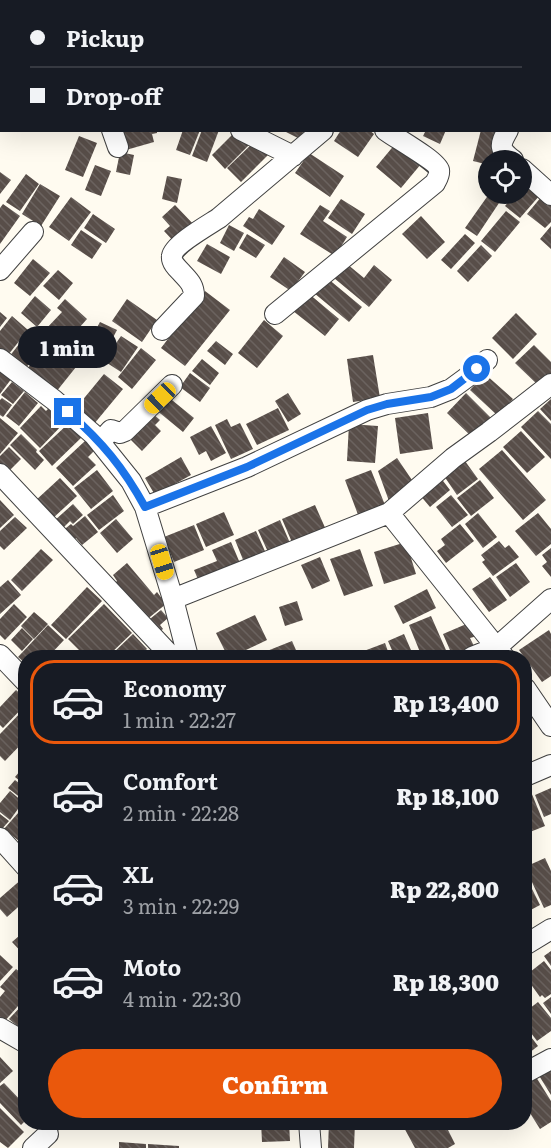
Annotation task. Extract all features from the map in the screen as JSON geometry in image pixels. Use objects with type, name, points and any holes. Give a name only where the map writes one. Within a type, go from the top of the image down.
[{"type":"street","points":[[245,132],[293,156]]},
{"type":"street","points":[[162,330],[194,296],[191,282],[175,265],[172,253],[185,241],[219,218],[321,132]]},
{"type":"street","points":[[274,314],[435,183],[439,170],[437,166],[388,132]]},
{"type":"street","points":[[502,150],[501,143],[507,132]]},
{"type":"street","points":[[532,178],[551,195]]},
{"type":"street","points":[[0,270],[33,232]]},
{"type":"street","points":[[0,359],[54,400],[100,442],[131,481],[145,507],[186,650]]},
{"type":"street","points":[[145,507],[247,467],[367,410],[387,404],[431,397],[451,389],[487,360]]},
{"type":"street","points":[[173,599],[389,513],[453,458],[551,384]]},
{"type":"street","points":[[100,442],[111,430],[120,433],[125,431],[172,385]]},
{"type":"street","points":[[0,474],[165,650]]},
{"type":"street","points":[[389,513],[499,650]]},
{"type":"street","points":[[503,650],[551,599]]},
{"type":"street","points":[[0,655],[18,674]]},
{"type":"street","points":[[532,698],[551,726]]},
{"type":"street","points":[[532,773],[551,765]]},
{"type":"street","points":[[0,838],[18,858]]},
{"type":"street","points":[[532,941],[551,930]]},
{"type":"street","points":[[0,1029],[18,1039]]},
{"type":"street","points":[[532,1069],[551,1059]]},
{"type":"street","points":[[309,1130],[310,1148]]},
{"type":"street","points":[[33,1148],[48,1134]]},
{"type":"building","points":[[121,132],[157,132],[152,134],[154,142],[126,150]]},
{"type":"building","points":[[182,132],[199,132],[190,155],[176,150]]},
{"type":"building","points":[[201,132],[218,132],[207,162],[192,156]]},
{"type":"building","points":[[235,132],[239,132],[251,143],[225,169],[212,155]]},
{"type":"building","points":[[286,132],[303,132],[300,139]]},
{"type":"building","points":[[340,132],[372,132],[374,134],[358,157],[334,141]]},
{"type":"building","points":[[425,132],[445,132],[440,144],[423,136]]},
{"type":"building","points":[[480,132],[502,132],[498,150],[478,150],[478,162],[473,161]]},
{"type":"building","points":[[79,136],[97,143],[83,177],[65,170]]},
{"type":"building","points":[[256,140],[270,153],[241,182],[227,168]]},
{"type":"building","points":[[396,143],[421,164],[401,188],[376,167]]},
{"type":"building","points":[[120,152],[134,155],[130,175],[116,172]]},
{"type":"building","points":[[309,153],[344,176],[330,197],[295,173]]},
{"type":"building","points":[[95,165],[111,171],[101,196],[85,190]]},
{"type":"building","points":[[0,172],[11,180],[0,194]]},
{"type":"building","points":[[26,174],[39,184],[20,211],[6,202]]},
{"type":"building","points":[[167,176],[182,179],[177,203],[162,199]]},
{"type":"building","points":[[40,184],[60,196],[41,226],[22,214]]},
{"type":"building","points":[[532,189],[540,195],[520,218],[505,206],[507,204],[532,204]]},
{"type":"building","points":[[542,196],[551,203],[551,222],[545,228],[527,214]]},
{"type":"building","points":[[71,197],[91,212],[69,241],[49,227]]},
{"type":"building","points":[[341,199],[365,214],[352,234],[328,218]]},
{"type":"building","points":[[3,204],[20,216],[0,244],[0,208]]},
{"type":"building","points":[[482,204],[498,204],[477,236],[465,228]]},
{"type":"building","points":[[175,205],[197,228],[178,246],[164,231],[170,226],[162,217]]},
{"type":"building","points":[[320,205],[330,211],[323,221],[347,237],[335,256],[300,234]]},
{"type":"building","points":[[259,209],[285,226],[272,245],[243,226],[249,217],[253,219]]},
{"type":"building","points":[[506,211],[520,222],[495,252],[481,241]]},
{"type":"building","points":[[93,214],[115,229],[106,243],[84,228]]},
{"type":"building","points":[[421,216],[445,242],[427,259],[402,234]]},
{"type":"building","points":[[229,225],[244,233],[234,251],[220,243]]},
{"type":"building","points":[[551,226],[551,249],[540,239]]},
{"type":"building","points":[[81,230],[102,244],[92,259],[71,245]]},
{"type":"building","points":[[247,234],[265,245],[256,258],[239,248]]},
{"type":"building","points":[[465,234],[475,243],[451,269],[441,260]]},
{"type":"building","points":[[207,244],[230,257],[221,274],[197,261]]},
{"type":"building","points":[[481,245],[492,256],[468,282],[457,271]]},
{"type":"building","points":[[284,257],[305,272],[291,291],[270,277]]},
{"type":"building","points":[[33,259],[50,273],[30,296],[14,283]]},
{"type":"building","points":[[347,264],[364,278],[374,265],[392,280],[369,307],[334,278]]},
{"type":"building","points":[[58,270],[73,283],[59,300],[43,286]]},
{"type":"building","points":[[327,278],[362,307],[349,322],[314,293]]},
{"type":"building","points":[[205,291],[230,310],[185,366],[161,348]]},
{"type":"building","points":[[308,293],[339,319],[325,336],[293,311]]},
{"type":"building","points":[[35,296],[51,310],[37,327],[21,313]]},
{"type":"building","points":[[65,299],[87,319],[63,346],[45,330],[62,312],[57,308]]},
{"type":"building","points":[[127,299],[157,320],[142,342],[112,321]]},
{"type":"building","points":[[0,312],[7,318],[0,327]]},
{"type":"building","points":[[516,313],[537,334],[513,359],[492,338]]},
{"type":"building","points":[[12,316],[28,330],[8,355],[0,349],[0,331]]},
{"type":"building","points":[[264,320],[283,336],[257,368],[238,353]]},
{"type":"building","points":[[100,322],[117,330],[99,364],[82,355]]},
{"type":"building","points":[[30,330],[46,342],[25,369],[9,357]]},
{"type":"building","points":[[121,336],[138,347],[121,372],[104,361]]},
{"type":"building","points":[[216,341],[233,354],[225,365],[207,351]]},
{"type":"building","points":[[534,345],[551,362],[551,376],[540,387],[515,363]]},
{"type":"building","points":[[45,347],[56,355],[62,347],[80,362],[56,392],[27,369]]},
{"type":"building","points":[[141,348],[156,360],[132,389],[118,377]]},
{"type":"building","points":[[373,355],[380,398],[353,402],[347,359]]},
{"type":"building","points":[[202,359],[219,373],[210,385],[192,371]]},
{"type":"building","points":[[0,369],[12,378],[0,394]]},
{"type":"building","points":[[190,373],[210,388],[200,402],[180,387]]},
{"type":"building","points":[[104,374],[123,389],[94,424],[76,408]]},
{"type":"building","points":[[485,374],[513,399],[498,416],[470,390]]},
{"type":"building","points":[[12,382],[24,391],[13,404],[1,395]]},
{"type":"building","points":[[25,392],[38,403],[19,426],[6,416]]},
{"type":"building","points":[[288,393],[301,414],[288,422],[275,401]]},
{"type":"building","points":[[466,393],[491,418],[472,437],[447,413]]},
{"type":"building","points":[[167,396],[194,418],[183,432],[155,409]]},
{"type":"building","points":[[2,398],[12,405],[3,417],[0,415]]},
{"type":"building","points":[[551,399],[551,421],[540,409]]},
{"type":"building","points":[[41,406],[46,411],[50,407],[65,422],[40,448],[20,428]]},
{"type":"building","points":[[278,408],[289,430],[257,445],[246,424]]},
{"type":"building","points":[[538,411],[551,424],[551,459],[521,427]]},
{"type":"building","points":[[152,413],[160,420],[155,425],[161,431],[142,451],[128,437]]},
{"type":"building","points":[[428,413],[433,449],[400,454],[395,418]]},
{"type":"building","points":[[0,418],[18,433],[0,454]]},
{"type":"building","points":[[227,419],[231,427],[240,423],[253,449],[231,459],[215,425]]},
{"type":"building","points":[[69,423],[82,437],[52,466],[39,451]]},
{"type":"building","points":[[349,424],[378,426],[375,463],[347,461]]},
{"type":"building","points":[[211,426],[226,453],[211,461],[206,451],[199,455],[190,437]]},
{"type":"building","points":[[521,431],[545,457],[527,473],[503,447]]},
{"type":"building","points":[[21,434],[44,460],[35,470],[10,445]]},
{"type":"building","points":[[85,441],[94,451],[88,457],[96,465],[73,486],[56,468]]},
{"type":"building","points":[[9,447],[21,459],[8,472],[0,463],[0,456]]},
{"type":"building","points":[[502,450],[546,500],[523,520],[479,469]]},
{"type":"building","points":[[181,457],[191,475],[155,495],[145,478]]},
{"type":"building","points":[[397,458],[414,483],[389,501],[378,471]]},
{"type":"building","points":[[465,461],[478,479],[457,495],[444,476]]},
{"type":"building","points":[[97,470],[113,491],[91,509],[74,488]]},
{"type":"building","points":[[371,470],[387,510],[360,520],[345,480]]},
{"type":"building","points":[[440,477],[450,490],[430,507],[419,494]]},
{"type":"building","points":[[60,478],[77,496],[52,519],[35,501]]},
{"type":"building","points":[[480,480],[494,498],[471,516],[457,498]]},
{"type":"building","points":[[113,495],[124,511],[99,530],[87,515]]},
{"type":"building","points":[[451,495],[468,515],[452,527],[436,507]]},
{"type":"building","points":[[0,500],[14,515],[0,528]]},
{"type":"building","points":[[73,504],[83,515],[73,524],[70,521],[62,529],[54,521]]},
{"type":"building","points":[[315,505],[327,532],[294,547],[282,519]]},
{"type":"building","points":[[224,512],[234,535],[206,547],[196,524]]},
{"type":"building","points":[[478,513],[497,537],[483,548],[465,524]]},
{"type":"building","points":[[538,513],[551,529],[551,544],[536,556],[515,531]]},
{"type":"building","points":[[85,516],[98,532],[82,545],[76,538],[71,543],[61,532]]},
{"type":"building","points":[[15,517],[27,528],[4,550],[0,546],[0,531]]},
{"type":"building","points":[[116,519],[133,539],[117,553],[100,533]]},
{"type":"building","points":[[280,520],[290,543],[268,552],[258,530]]},
{"type":"building","points":[[460,524],[474,541],[446,563],[437,551],[445,545],[441,539]]},
{"type":"building","points":[[194,525],[204,550],[174,562],[164,537]]},
{"type":"building","points":[[256,531],[268,558],[246,567],[235,540]]},
{"type":"building","points":[[499,541],[505,548],[509,545],[519,557],[493,576],[482,562],[485,560],[481,555]]},
{"type":"building","points":[[231,542],[242,568],[200,584],[194,570],[217,561],[212,550]]},
{"type":"building","points":[[406,542],[416,574],[384,584],[374,552]]},
{"type":"building","points":[[551,548],[551,577],[542,566],[547,562],[542,555]]},
{"type":"building","points":[[41,549],[53,560],[22,591],[11,580]]},
{"type":"building","points":[[360,549],[373,586],[344,596],[330,559]]},
{"type":"building","points":[[320,557],[330,581],[312,589],[301,565]]},
{"type":"building","points":[[127,563],[154,595],[157,592],[166,604],[145,621],[114,584],[117,581],[113,575]]},
{"type":"building","points":[[516,563],[530,582],[510,597],[496,577]]},
{"type":"building","points":[[490,577],[507,600],[489,612],[472,589]]},
{"type":"building","points":[[8,580],[21,595],[0,614],[0,587]]},
{"type":"building","points":[[87,587],[102,601],[66,639],[51,625]]},
{"type":"building","points":[[427,589],[436,608],[403,624],[394,606]]},
{"type":"building","points":[[297,601],[303,620],[285,626],[279,607]]},
{"type":"building","points":[[14,604],[27,617],[5,640],[0,635],[0,619]]},
{"type":"building","points":[[104,604],[132,633],[114,650],[79,650],[68,639]]},
{"type":"building","points":[[161,610],[168,618],[160,625],[163,629],[155,635],[145,623]]},
{"type":"building","points":[[34,612],[48,624],[34,639],[21,626]]},
{"type":"building","points":[[255,615],[267,640],[246,650],[224,650],[216,633]]},
{"type":"building","points":[[431,616],[446,650],[419,650],[409,625]]},
{"type":"building","points":[[471,622],[477,636],[470,638],[476,650],[450,650],[443,634]]},
{"type":"building","points":[[48,625],[64,640],[55,650],[25,650]]},
{"type":"building","points":[[22,628],[33,639],[23,650],[11,640]]},
{"type":"building","points":[[549,630],[551,634],[551,676],[542,682],[532,668],[532,650],[519,650]]},
{"type":"building","points":[[133,634],[147,649],[146,650],[116,650]]},
{"type":"building","points":[[404,634],[411,650],[392,650],[388,641]]},
{"type":"building","points":[[292,641],[296,650],[270,650]]},
{"type":"building","points":[[385,643],[388,650],[366,650]]},
{"type":"building","points":[[16,690],[18,692],[18,712],[3,728],[0,725],[0,707]]},
{"type":"building","points":[[18,715],[18,747],[5,761],[0,756],[0,734]]},
{"type":"building","points":[[15,780],[18,782],[18,796],[8,788]]},
{"type":"building","points":[[551,788],[551,814],[544,817],[535,795]]},
{"type":"building","points":[[10,791],[18,798],[18,809],[10,820],[0,812],[0,803]]},
{"type":"building","points":[[532,794],[545,826],[532,831]]},
{"type":"building","points":[[18,813],[18,840],[4,829]]},
{"type":"building","points":[[0,814],[9,821],[1,830],[0,829]]},
{"type":"building","points":[[545,858],[551,871],[551,905],[544,908],[532,882],[532,864]]},
{"type":"building","points":[[18,882],[18,907],[7,917],[0,909],[0,898]]},
{"type":"building","points":[[532,889],[540,905],[532,909]]},
{"type":"building","points":[[18,937],[18,948],[12,942]]},
{"type":"building","points":[[551,951],[551,966],[544,956]]},
{"type":"building","points":[[0,955],[13,967],[0,981]]},
{"type":"building","points":[[544,961],[551,970],[551,994],[545,998],[542,995],[540,997],[532,986],[532,970]]},
{"type":"building","points":[[16,969],[18,971],[18,1006],[3,1023],[0,1021],[0,997],[5,991],[0,987]]},
{"type":"building","points":[[551,997],[551,1014],[543,1003]]},
{"type":"building","points":[[538,1002],[551,1018],[551,1031],[537,1041],[532,1034],[532,1007]]},
{"type":"building","points":[[18,1009],[18,1027],[9,1019]]},
{"type":"building","points":[[532,1038],[538,1046],[532,1051]]},
{"type":"building","points":[[0,1057],[13,1071],[0,1083]]},
{"type":"building","points":[[551,1066],[551,1095],[538,1074]]},
{"type":"building","points":[[536,1077],[551,1101],[551,1122],[540,1129],[532,1116],[532,1080]]},
{"type":"building","points":[[4,1083],[18,1098],[18,1122],[0,1103],[0,1086]]},
{"type":"building","points":[[0,1108],[18,1126],[18,1130],[24,1132],[8,1148],[0,1142]]},
{"type":"building","points":[[261,1130],[289,1130],[290,1141],[262,1142]]},
{"type":"building","points":[[329,1130],[355,1130],[354,1148],[328,1148]]},
{"type":"building","points":[[405,1130],[448,1130],[455,1144],[448,1148],[415,1148]]},
{"type":"building","points":[[119,1142],[146,1144],[146,1148],[119,1148]]},
{"type":"building","points":[[148,1144],[179,1146],[179,1148],[148,1148]]},
{"type":"route","points":[[68,412],[94,435],[115,459],[131,481],[145,507],[247,467],[367,410],[387,404],[431,397],[451,389],[477,369]]}]
